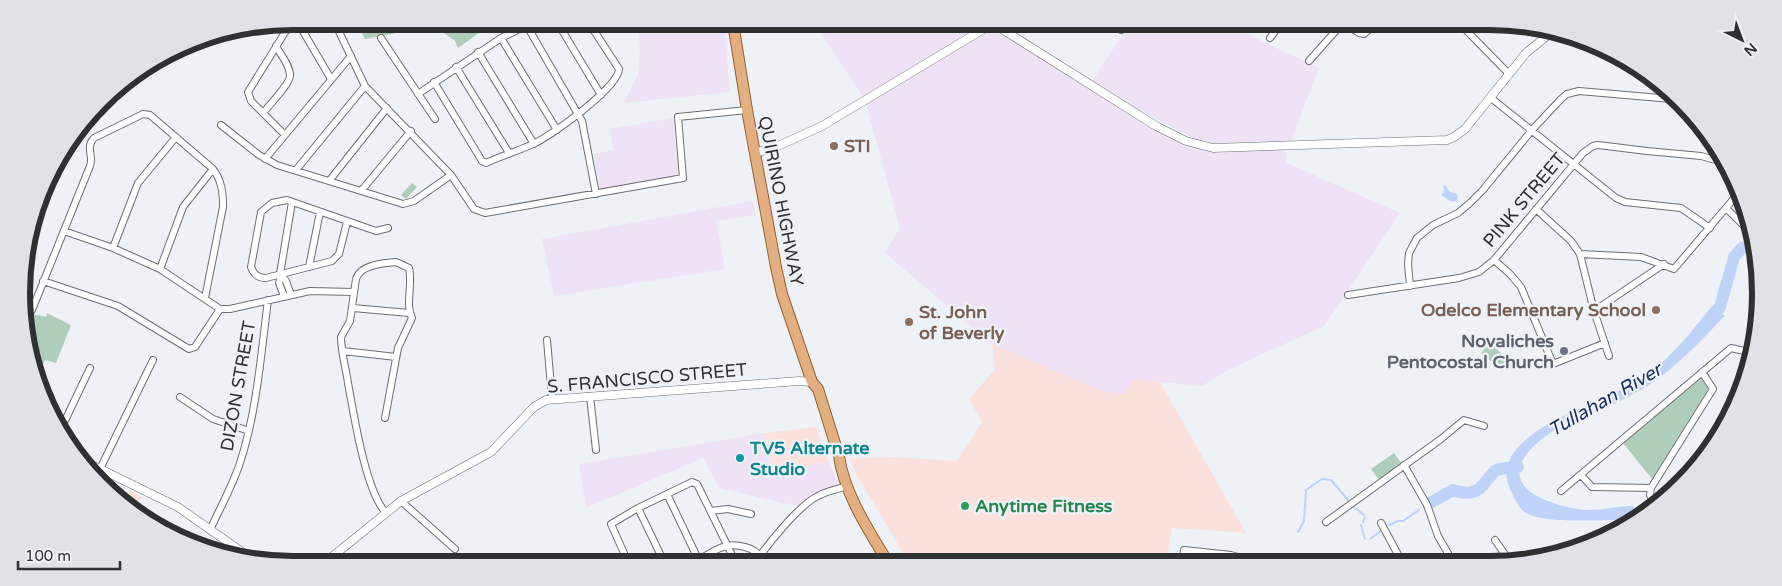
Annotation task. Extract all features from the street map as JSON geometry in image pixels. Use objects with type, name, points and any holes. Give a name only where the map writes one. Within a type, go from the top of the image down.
[{"type":"main road","name":"QUIRINO HIGHWAY","points":[[734,30],[747,110],[782,294],[812,382],[812,391],[834,457],[840,466],[859,512],[884,556]]},
{"type":"street","points":[[285,135],[249,98],[248,92],[286,30]]},
{"type":"street","points":[[302,30],[331,79]]},
{"type":"street","points":[[339,30],[365,86],[451,174],[474,209],[485,214],[684,178],[678,117],[747,110]]},
{"type":"street","points":[[418,94],[478,52],[518,30]]},
{"type":"street","points":[[529,30],[582,121],[596,194]]},
{"type":"street","points":[[562,30],[601,94]]},
{"type":"street","points":[[434,82],[484,163],[534,144],[579,114],[601,94],[619,72],[594,30]]},
{"type":"street","points":[[755,153],[778,146],[822,126],[983,30]]},
{"type":"street","points":[[1003,30],[1156,126],[1186,141],[1213,148],[1447,140],[1454,138],[1465,129],[1526,53],[1547,37]]},
{"type":"street","points":[[1270,38],[1276,30]]},
{"type":"street","points":[[1309,61],[1336,30]]},
{"type":"street","points":[[1354,30],[1364,34],[1369,30]]},
{"type":"street","points":[[1466,30],[1509,74]]},
{"type":"street","points":[[381,38],[435,119]]},
{"type":"street","points":[[501,38],[557,130]]},
{"type":"street","points":[[263,113],[288,83],[291,76],[290,70],[276,46]]},
{"type":"street","points":[[478,52],[534,144]]},
{"type":"street","points":[[265,159],[352,56]]},
{"type":"street","points":[[456,67],[509,153]]},
{"type":"street","points":[[296,170],[365,86]]},
{"type":"street","points":[[1410,286],[1409,253],[1417,238],[1433,225],[1458,213],[1470,204],[1561,98],[1567,94],[1579,91],[1666,98]]},
{"type":"street","points":[[1491,98],[1575,164],[1612,196],[1620,200],[1681,208],[1710,228]]},
{"type":"street","points":[[329,181],[387,108]]},
{"type":"street","points":[[32,310],[92,162],[89,149],[90,142],[94,138],[143,114],[150,115],[213,169],[221,184],[223,207],[205,298]]},
{"type":"street","points":[[222,125],[265,159],[277,165],[407,204],[451,174]]},
{"type":"street","points":[[361,191],[410,131]]},
{"type":"street","points":[[113,248],[138,183],[176,137]]},
{"type":"street","name":"PINK STREET","points":[[1348,294],[1410,286],[1479,272],[1494,260],[1588,148],[1598,145],[1701,156],[1716,160]]},
{"type":"street","points":[[160,269],[184,207],[213,169]]},
{"type":"street","points":[[1580,254],[1641,257],[1674,269],[1734,198]]},
{"type":"street","points":[[347,222],[338,257],[281,276],[260,278],[256,275],[252,267],[261,212],[272,203],[287,200],[347,222],[376,230],[388,228]]},
{"type":"street","points":[[281,276],[292,202]]},
{"type":"street","points":[[1726,208],[1742,223]]},
{"type":"street","points":[[1536,209],[1570,241],[1580,254],[1594,312],[1609,356]]},
{"type":"street","points":[[309,267],[320,212]]},
{"type":"street","points":[[64,231],[113,248],[160,269],[220,309],[230,309],[287,296],[322,291],[354,292]]},
{"type":"street","points":[[1494,260],[1521,287],[1553,364],[1605,343]]},
{"type":"street","points":[[385,418],[396,356],[400,342],[412,320],[409,313],[411,277],[409,268],[396,262],[367,268],[358,273],[350,321],[341,335],[366,466],[378,503],[385,512]]},
{"type":"street","points":[[1594,312],[1664,264]]},
{"type":"street","points":[[281,276],[286,281],[287,296]]},
{"type":"street","points":[[43,281],[118,306],[189,349],[195,346],[220,309]]},
{"type":"street","name":"DIZON STREET","points":[[210,530],[235,478],[249,431],[268,300]]},
{"type":"street","points":[[352,308],[409,313]]},
{"type":"street","points":[[546,340],[552,398]]},
{"type":"street","points":[[1561,491],[1731,348],[1745,351]]},
{"type":"street","points":[[343,352],[396,356]]},
{"type":"street","points":[[100,469],[152,360]]},
{"type":"street","points":[[64,422],[90,368]]},
{"type":"street","points":[[1652,499],[1650,495],[1651,488],[1713,389],[1702,372]]},
{"type":"street","name":"S. FRANCISCO STREET","points":[[333,556],[401,501],[491,452],[534,407],[552,398],[799,381],[812,382]]},
{"type":"street","points":[[590,396],[596,450]]},
{"type":"street","points":[[180,397],[213,419],[249,431]]},
{"type":"street","points":[[1326,522],[1441,439],[1464,420],[1484,426]]},
{"type":"street","points":[[1404,465],[1427,505],[1438,536],[1450,556]]},
{"type":"street","points":[[96,467],[178,506],[238,550]]},
{"type":"street","points":[[1581,475],[1592,487],[1651,488]]},
{"type":"street","points":[[625,556],[611,524],[638,508],[695,482],[733,556]]},
{"type":"street","points":[[762,556],[799,511],[813,499],[819,495],[848,486]]},
{"type":"street","points":[[667,494],[696,556]]},
{"type":"street","points":[[401,501],[455,549]]},
{"type":"street","points":[[638,508],[661,556]]},
{"type":"street","points":[[711,511],[728,509],[751,514]]},
{"type":"street","points":[[1381,523],[1399,556]]},
{"type":"street","points":[[1495,540],[1505,555]]},
{"type":"street","points":[[705,556],[727,544],[735,544],[750,548],[757,556]]},
{"type":"street","points":[[1184,556],[1184,550],[1215,556]]},
{"type":"shaded area","points":[[638,30],[725,30],[730,92],[624,103],[638,74],[640,48]]},
{"type":"shaded area","points":[[819,30],[975,30],[863,96]]},
{"type":"shaded area","points":[[985,30],[997,30],[1156,130],[1211,151],[1285,150],[1287,163],[1400,213],[1324,326],[1230,369],[1202,386],[1132,379],[1125,394],[1102,391],[992,344],[885,253],[900,228],[866,104]]},
{"type":"shaded area","points":[[1126,30],[1239,30],[1319,68],[1291,141],[1249,144],[1214,143],[1198,140],[1130,105],[1092,81]]},
{"type":"shaded area","points":[[673,118],[678,176],[600,190],[594,154],[613,150],[610,129]]},
{"type":"shaded area","points":[[753,201],[755,215],[716,221],[725,269],[554,296],[542,239]]},
{"type":"shaded area","points":[[992,344],[1102,391],[1132,379],[1160,382],[1246,533],[1172,528],[1167,556],[905,556],[855,472],[850,459],[891,457],[957,461],[982,422],[969,399],[995,369]]},
{"type":"shaded area","points":[[816,427],[829,462],[774,473],[764,433]]},
{"type":"shaded area","points":[[764,433],[774,473],[829,462],[839,486],[815,493],[799,506],[784,503],[719,488],[703,458],[586,508],[579,464]]},
{"type":"shaded area","points":[[130,490],[142,497],[138,506],[126,496]]},
{"type":"green space","points":[[360,30],[402,30],[396,33],[365,39]]},
{"type":"green space","points":[[440,30],[479,30],[480,32],[458,48],[455,41]]},
{"type":"green space","points":[[412,183],[417,187],[406,199],[401,195]]},
{"type":"green space","points":[[47,313],[71,325],[56,363],[45,360],[41,369],[35,344],[31,314],[46,317]]},
{"type":"green space","points":[[1490,343],[1511,362],[1502,371],[1481,353]]},
{"type":"green space","points":[[1700,378],[1709,388],[1652,479],[1623,443]]},
{"type":"green space","points":[[1394,453],[1402,464],[1379,480],[1371,469]]},
{"type":"water","points":[[1445,185],[1450,192],[1457,194],[1458,199],[1456,201],[1450,201],[1441,195]]},
{"type":"water","points":[[1712,306],[1725,316],[1688,353],[1659,378],[1608,407],[1570,421],[1553,431],[1531,449],[1520,468],[1520,478],[1525,487],[1535,495],[1551,502],[1583,510],[1633,506],[1636,511],[1622,520],[1554,520],[1528,514],[1521,509],[1510,489],[1507,469],[1515,450],[1532,434],[1555,420],[1644,378],[1671,354]]},
{"type":"waterway","name":"Tullahan River","points":[[1707,322],[1720,307],[1734,257],[1742,248],[1748,246]]},
{"type":"waterway","points":[[1430,503],[1453,490],[1463,493],[1476,491],[1484,485],[1495,471],[1503,468],[1518,467]]},
{"type":"waterway","points":[[1298,532],[1304,521],[1306,490],[1322,479],[1331,480],[1355,508],[1364,515]]},
{"type":"waterway","points":[[1389,525],[1403,521],[1419,510]]},
{"type":"waterway","points":[[1363,522],[1365,517]]},
{"type":"waterway","points":[[1361,525],[1365,539]]},
{"type":"waterway","points":[[1370,539],[1381,531]]},
{"type":"place","name":"STI","points":[[834,146]]},
{"type":"place","name":"Odelco Elementary School","points":[[1656,310]]},
{"type":"place","name":"St. John of Beverly","points":[[909,322]]},
{"type":"place","name":"Novaliches Pentocostal Church","points":[[1564,351]]},
{"type":"place","name":"TV5 Alternate Studio","points":[[740,458]]},
{"type":"place","name":"Anytime Fitness","points":[[965,506]]}]
